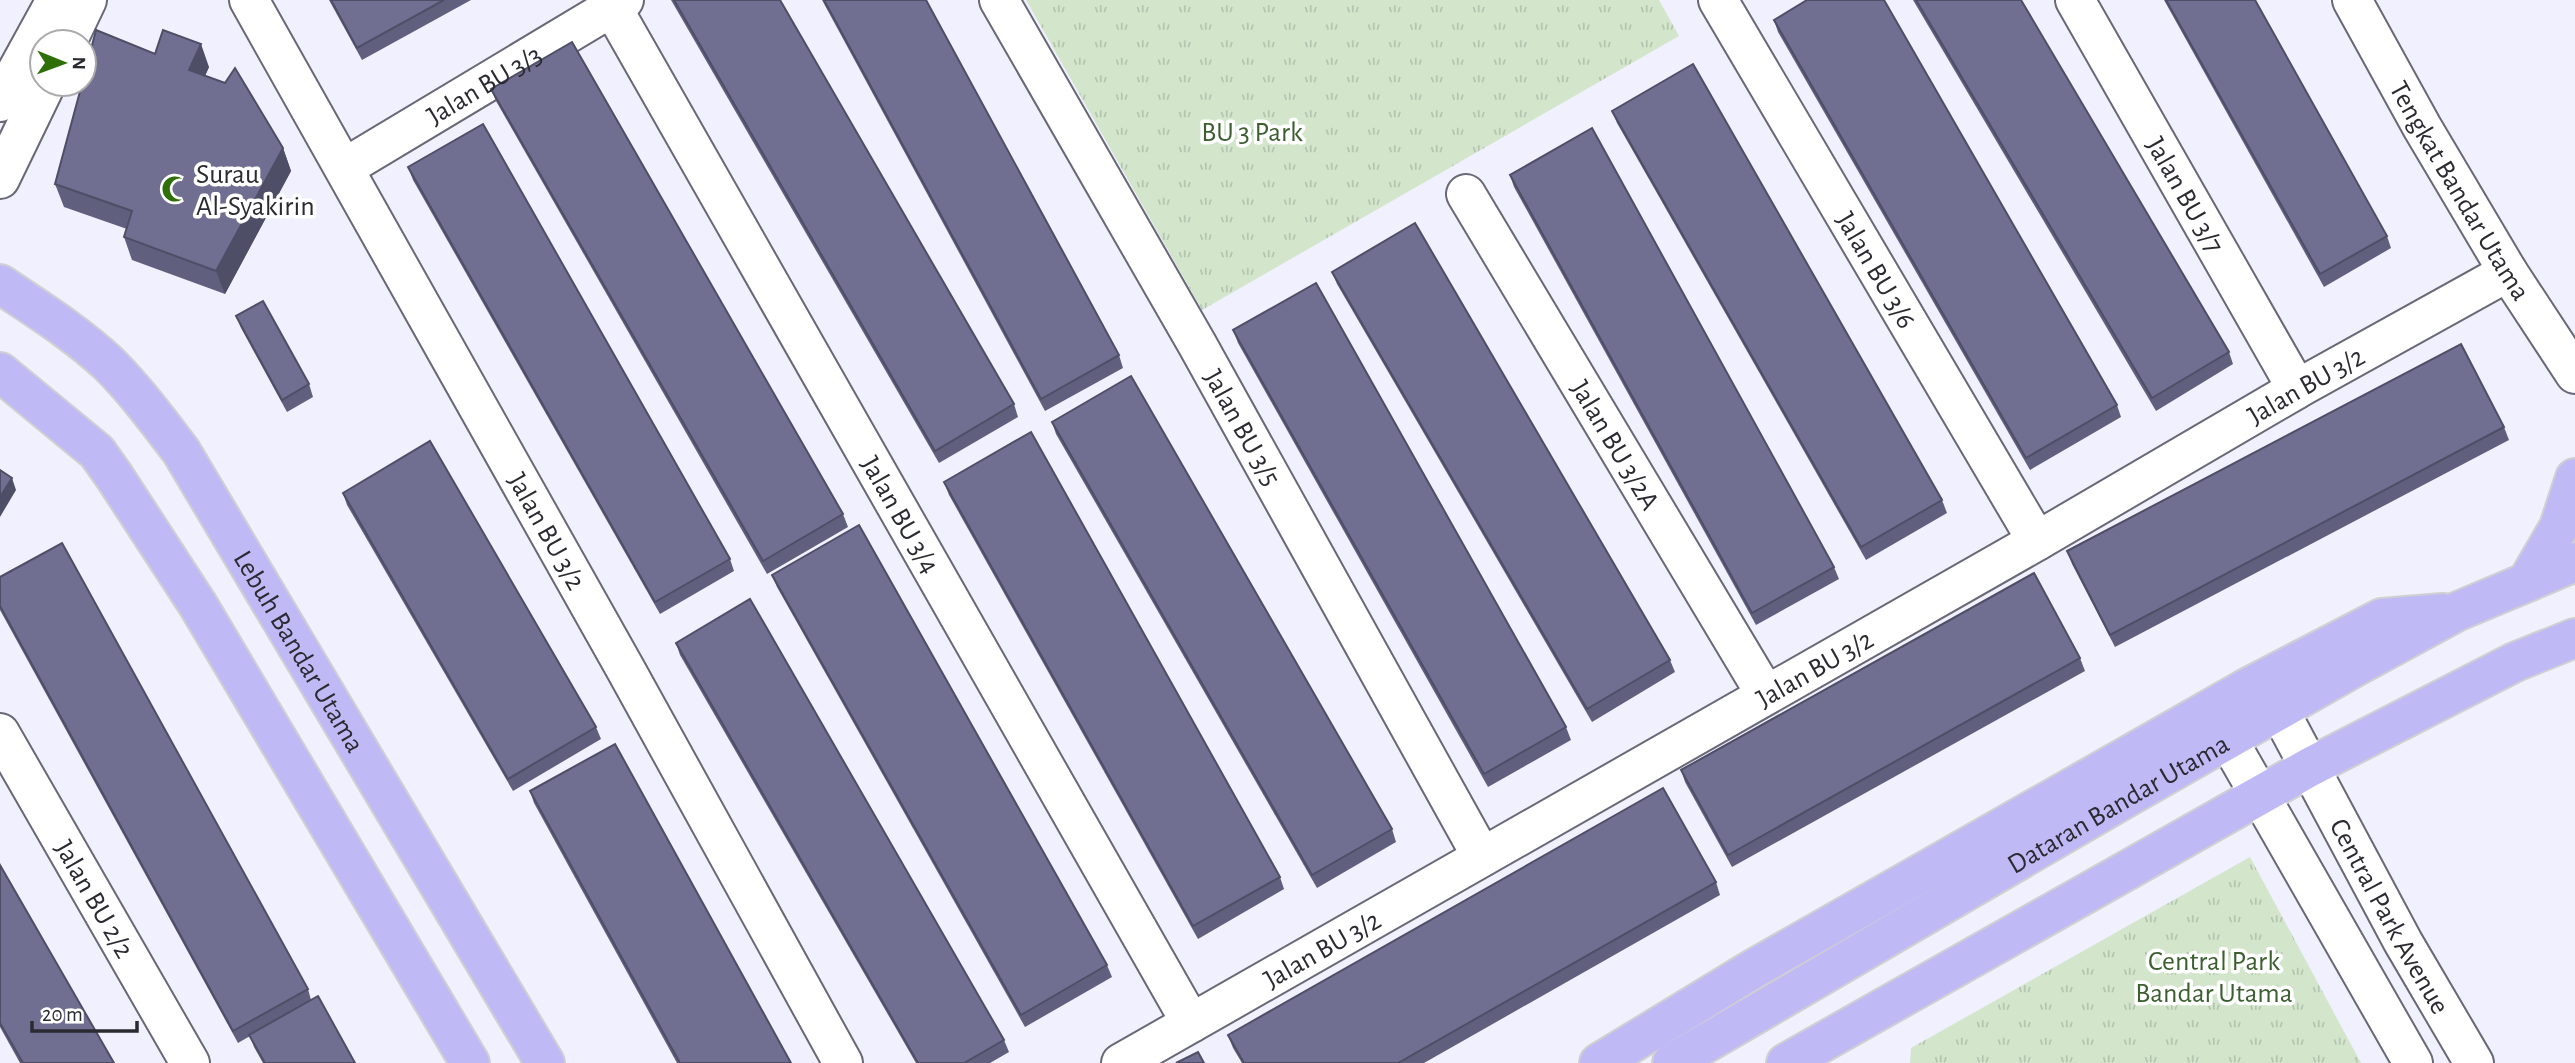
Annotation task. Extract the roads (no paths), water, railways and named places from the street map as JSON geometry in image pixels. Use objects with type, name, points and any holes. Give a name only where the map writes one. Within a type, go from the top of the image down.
[{"type":"main road","name":"Lebuh Bandar Utama","points":[[0,284],[62,325],[108,364],[147,407],[181,452],[545,1063]]},
{"type":"main road","points":[[0,372],[97,452],[114,476],[198,604],[470,1063]]},
{"type":"main road","points":[[2527,582],[2560,527],[2575,478]]},
{"type":"main road","name":"Dataran Bandar Utama","points":[[1672,1063],[2227,738],[2456,612],[2575,562]]},
{"type":"main road","points":[[1599,1063],[1755,968],[2259,682],[2382,618],[2456,612]]},
{"type":"main road","points":[[1786,1063],[2310,767],[2515,662],[2575,638]]},
{"type":"street","points":[[0,102],[55,0]]},
{"type":"street","points":[[74,28],[87,0]]},
{"type":"street","name":"Jalan BU 3/2","points":[[249,0],[626,670],[843,1063]]},
{"type":"street","name":"Jalan BU 3/5","points":[[999,0],[1197,344],[1482,857]]},
{"type":"street","name":"Jalan BU 3/6","points":[[1718,0],[2037,541]]},
{"type":"street","name":"Jalan BU 3/7","points":[[2075,0],[2297,389]]},
{"type":"street","name":"Tengkat Bandar Utama","points":[[2352,0],[2422,127],[2508,272],[2575,374]]},
{"type":"street","name":"Jalan BU 3/3","points":[[344,168],[618,4]]},
{"type":"street","name":"Jalan BU 3/4","points":[[618,4],[1191,1023]]},
{"type":"street","points":[[0,179],[39,98]]},
{"type":"street","name":"Jalan BU 3/2A","points":[[1466,194],[1766,695]]},
{"type":"street","name":"Jalan BU 3/2","points":[[1121,1063],[2037,541],[2297,389],[2508,272]]},
{"type":"street","name":"Central Park Avenue","points":[[2279,710],[2403,942],[2474,1063]]},
{"type":"street","name":"Jalan BU 2/2","points":[[0,733],[190,1063]]},
{"type":"street","name":"Central Park Avenue","points":[[2227,738],[2413,1063]]},
{"type":"place","name":"Surau Al-Syakirin","points":[[175,189]]},
{"type":"park label","name":"BU 3 Park","points":[[1252,131]]},
{"type":"park label","name":"Central Park Bandar Utama","points":[[2214,976]]}]
